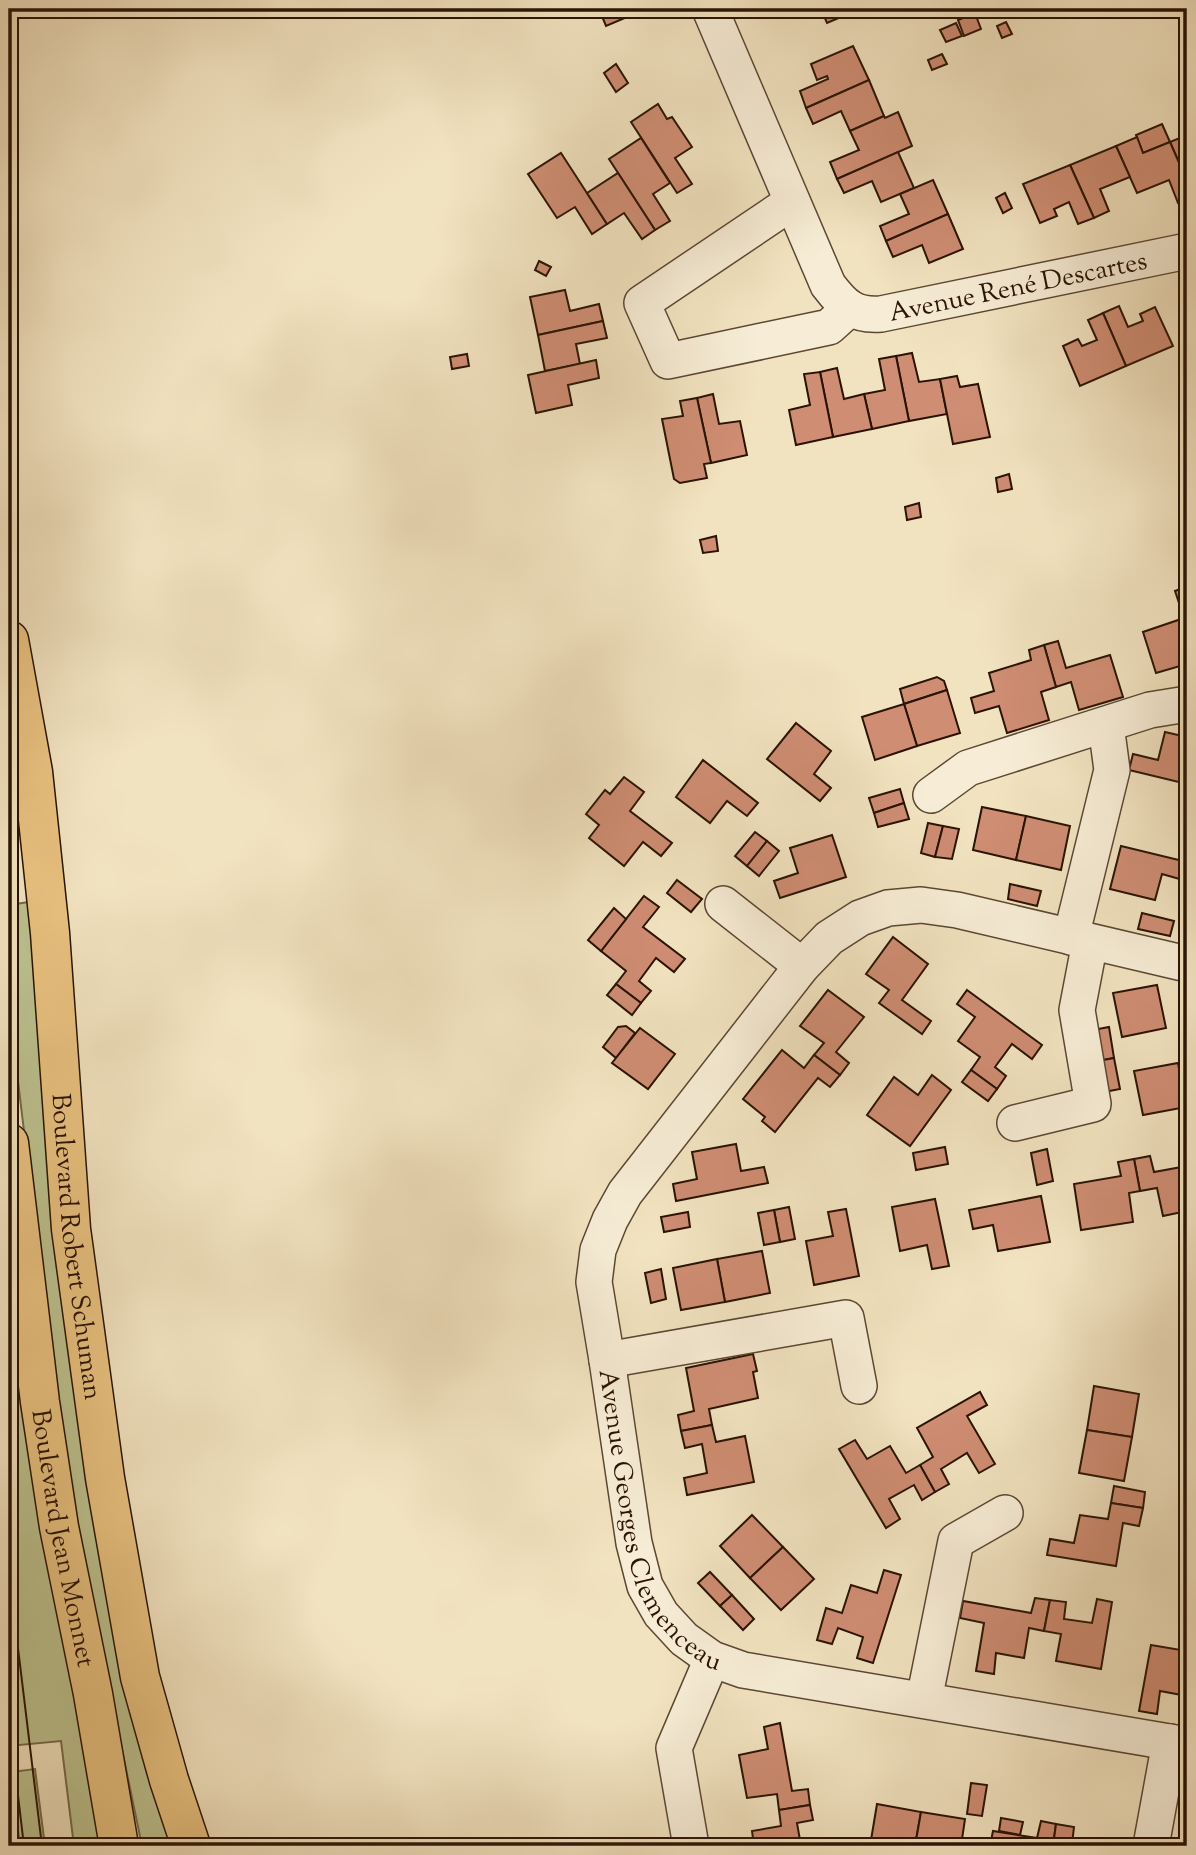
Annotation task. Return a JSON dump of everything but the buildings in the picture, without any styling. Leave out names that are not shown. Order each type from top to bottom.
[{"type":"main road","name":"Boulevard Robert Schuman","points":[[9,640],[33,772],[49,922],[71,1228],[105,1478],[140,1677],[191,1846]]},
{"type":"main road","name":"Boulevard Jean Monnet","points":[[9,1143],[40,1402],[59,1527],[93,1693],[118,1846]]},
{"type":"street","name":"Avenue René Descartes","points":[[710,9],[828,285],[850,309],[865,315],[881,314],[1187,251]]},
{"type":"street","name":"Avenue René Descartes","points":[[792,202],[642,303],[668,361],[829,327],[850,309]]},
{"type":"street","points":[[931,795],[968,768],[1150,710],[1187,704]]},
{"type":"street","points":[[1015,1123],[1093,1104],[1077,1010],[1080,939],[1112,770],[1106,725]]},
{"type":"street","points":[[723,904],[802,967]]},
{"type":"street","name":"Avenue Georges Clemenceau","points":[[1179,1743],[743,1670],[712,1659],[684,1639],[661,1614],[645,1586],[634,1543],[594,1282],[598,1250],[625,1193],[802,967],[829,938],[859,918],[888,908],[920,905],[957,910],[1187,964]]},
{"type":"street","points":[[607,1360],[846,1318],[859,1386]]},
{"type":"street","points":[[924,1700],[956,1541],[1004,1513]]},
{"type":"street","points":[[691,1846],[674,1748],[712,1659]]},
{"type":"street","points":[[1151,1846],[1179,1743]]},
{"type":"green space","points":[[29,902],[174,1846],[142,1846],[80,1547],[58,1412],[9,1007],[9,905]]},
{"type":"green space","points":[[9,1290],[103,1846],[74,1846],[61,1741],[9,1746]]},
{"type":"green space","points":[[35,1769],[45,1846],[20,1846],[11,1772]]},
{"type":"tram line","points":[[9,1574],[42,1846]]},
{"type":"tram line","points":[[9,1720],[24,1846]]}]
